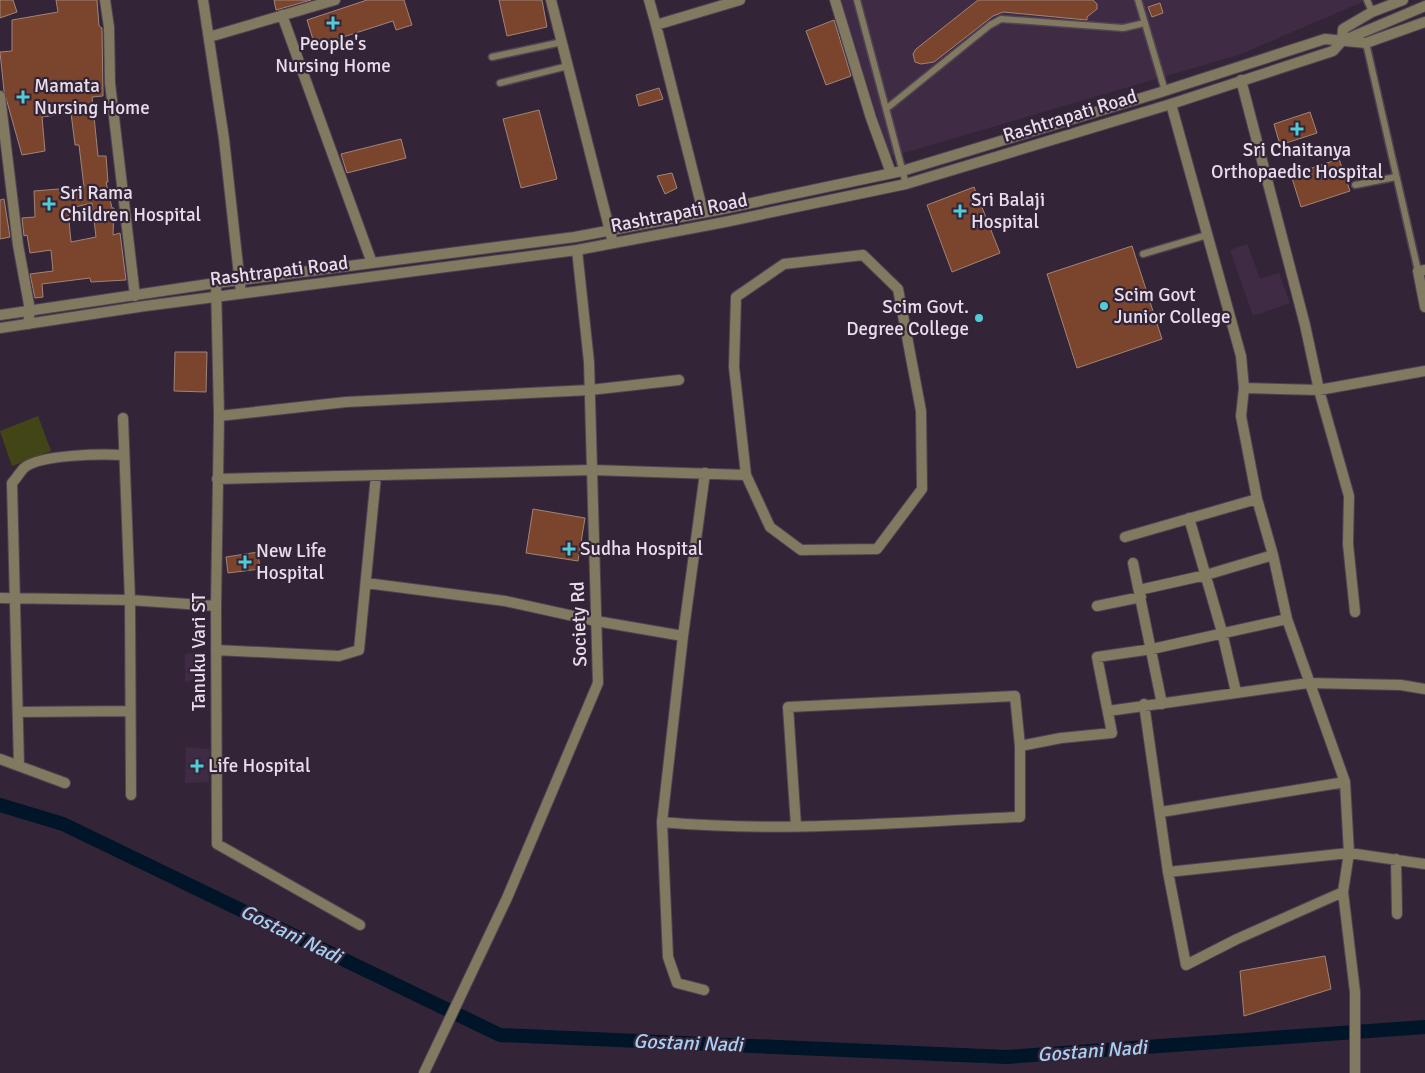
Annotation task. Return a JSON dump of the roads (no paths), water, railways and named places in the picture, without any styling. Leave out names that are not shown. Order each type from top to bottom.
[{"type":"street","points":[[105,0],[109,27],[110,83],[134,296]]},
{"type":"street","points":[[203,0],[224,139],[240,293]]},
{"type":"street","points":[[209,37],[335,0]]},
{"type":"street","points":[[551,0],[613,243]]},
{"type":"street","points":[[649,0],[703,212]]},
{"type":"street","points":[[656,25],[740,0]]},
{"type":"street","points":[[835,0],[871,118],[891,173]]},
{"type":"street","points":[[1403,0],[1372,12],[1343,29],[1342,41],[1366,43],[1425,22]]},
{"type":"street","name":"Rashtrapati Road","points":[[0,328],[216,296],[577,250],[906,184],[1171,104],[1333,51],[1342,41],[1425,6]]},
{"type":"street","points":[[282,15],[372,263]]},
{"type":"street","name":"Rashtrapati Road","points":[[0,315],[216,283],[575,237],[703,212],[902,171],[1165,91],[1325,39],[1342,41]]},
{"type":"street","points":[[1241,80],[1305,325],[1319,390],[1349,496],[1348,544],[1355,612]]},
{"type":"street","points":[[0,96],[18,245],[30,310],[28,324]]},
{"type":"street","points":[[1171,104],[1240,356],[1244,388],[1241,416],[1257,499],[1273,555],[1287,619],[1308,683],[1345,782],[1349,853],[1344,892],[1355,992],[1355,1073]]},
{"type":"street","name":"Society Rd","points":[[424,1073],[507,898],[598,683],[590,390],[577,250]]},
{"type":"street","points":[[862,255],[898,289],[921,410],[922,489],[877,549],[801,550],[770,527],[746,475],[734,367],[736,297],[784,264],[862,255]]},
{"type":"street","points":[[1422,270],[1425,307]]},
{"type":"street","name":"Tanuku Vari ST","points":[[216,283],[219,416],[216,606],[217,844],[360,925]]},
{"type":"street","points":[[1244,388],[1319,390],[1425,371]]},
{"type":"street","points":[[219,416],[346,402],[590,390],[679,380]]},
{"type":"street","points":[[122,418],[130,600],[131,795]]},
{"type":"street","points":[[19,766],[12,483],[25,467],[55,458],[84,454],[124,455]]},
{"type":"street","points":[[217,479],[592,470],[746,475]]},
{"type":"street","points":[[704,990],[678,983],[668,958],[662,822],[683,636],[705,473]]},
{"type":"street","points":[[216,650],[339,656],[359,650],[376,476]]},
{"type":"street","points":[[1125,537],[1257,499]]},
{"type":"street","points":[[1189,518],[1222,632],[1236,692]]},
{"type":"street","points":[[1096,606],[1273,555]]},
{"type":"street","points":[[1133,563],[1162,704]]},
{"type":"street","points":[[366,583],[505,601],[596,621],[683,636]]},
{"type":"street","points":[[0,598],[130,600],[216,606]]},
{"type":"street","points":[[1020,746],[1061,738],[1112,733],[1097,656],[1152,649],[1287,619]]},
{"type":"street","points":[[1108,711],[1144,704],[1162,704],[1308,683],[1401,685],[1425,689]]},
{"type":"street","points":[[662,822],[717,827],[796,826],[1020,817],[1020,746],[1015,696],[788,707],[796,826]]},
{"type":"street","points":[[1144,704],[1161,812],[1168,872],[1186,965],[1237,939],[1344,892]]},
{"type":"street","points":[[18,712],[130,711]]},
{"type":"street","points":[[0,759],[65,783]]},
{"type":"street","points":[[1161,812],[1345,782]]},
{"type":"street","points":[[1168,872],[1349,853],[1425,864]]},
{"type":"street","points":[[1396,859],[1397,914]]},
{"type":"lane","points":[[857,0],[906,184]]},
{"type":"lane","points":[[1138,0],[1165,91]]},
{"type":"lane","points":[[1367,0],[1372,12]]},
{"type":"lane","points":[[886,109],[990,24],[1001,18],[1123,28],[1145,23]]},
{"type":"lane","points":[[492,56],[562,42]]},
{"type":"lane","points":[[1366,43],[1396,177],[1422,270]]},
{"type":"lane","points":[[500,83],[568,66]]},
{"type":"lane","points":[[1355,185],[1396,177]]},
{"type":"lane","points":[[1142,254],[1207,234]]},
{"type":"waterway","name":"Gostani Nadi","points":[[0,805],[63,824],[500,1035],[1007,1057],[1425,1027]]},
{"type":"place","name":"People's Nursing Home","points":[[333,23]]},
{"type":"place","name":"Mamata Nursing Home","points":[[23,97]]},
{"type":"place","name":"Sri Chaitanya Orthopaedic Hospital","points":[[1297,129]]},
{"type":"place","name":"Sri Rama Children Hospital","points":[[49,204]]},
{"type":"place","name":"Sri Balaji Hospital","points":[[960,211]]},
{"type":"place","name":"Scim Govt Junior College","points":[[1104,306]]},
{"type":"place","name":"Scim Govt. Degree College","points":[[979,318]]},
{"type":"place","name":"Sudha Hospital","points":[[569,549]]},
{"type":"place","name":"New Life Hospital","points":[[245,562]]},
{"type":"place","name":"Life Hospital","points":[[197,766]]}]
